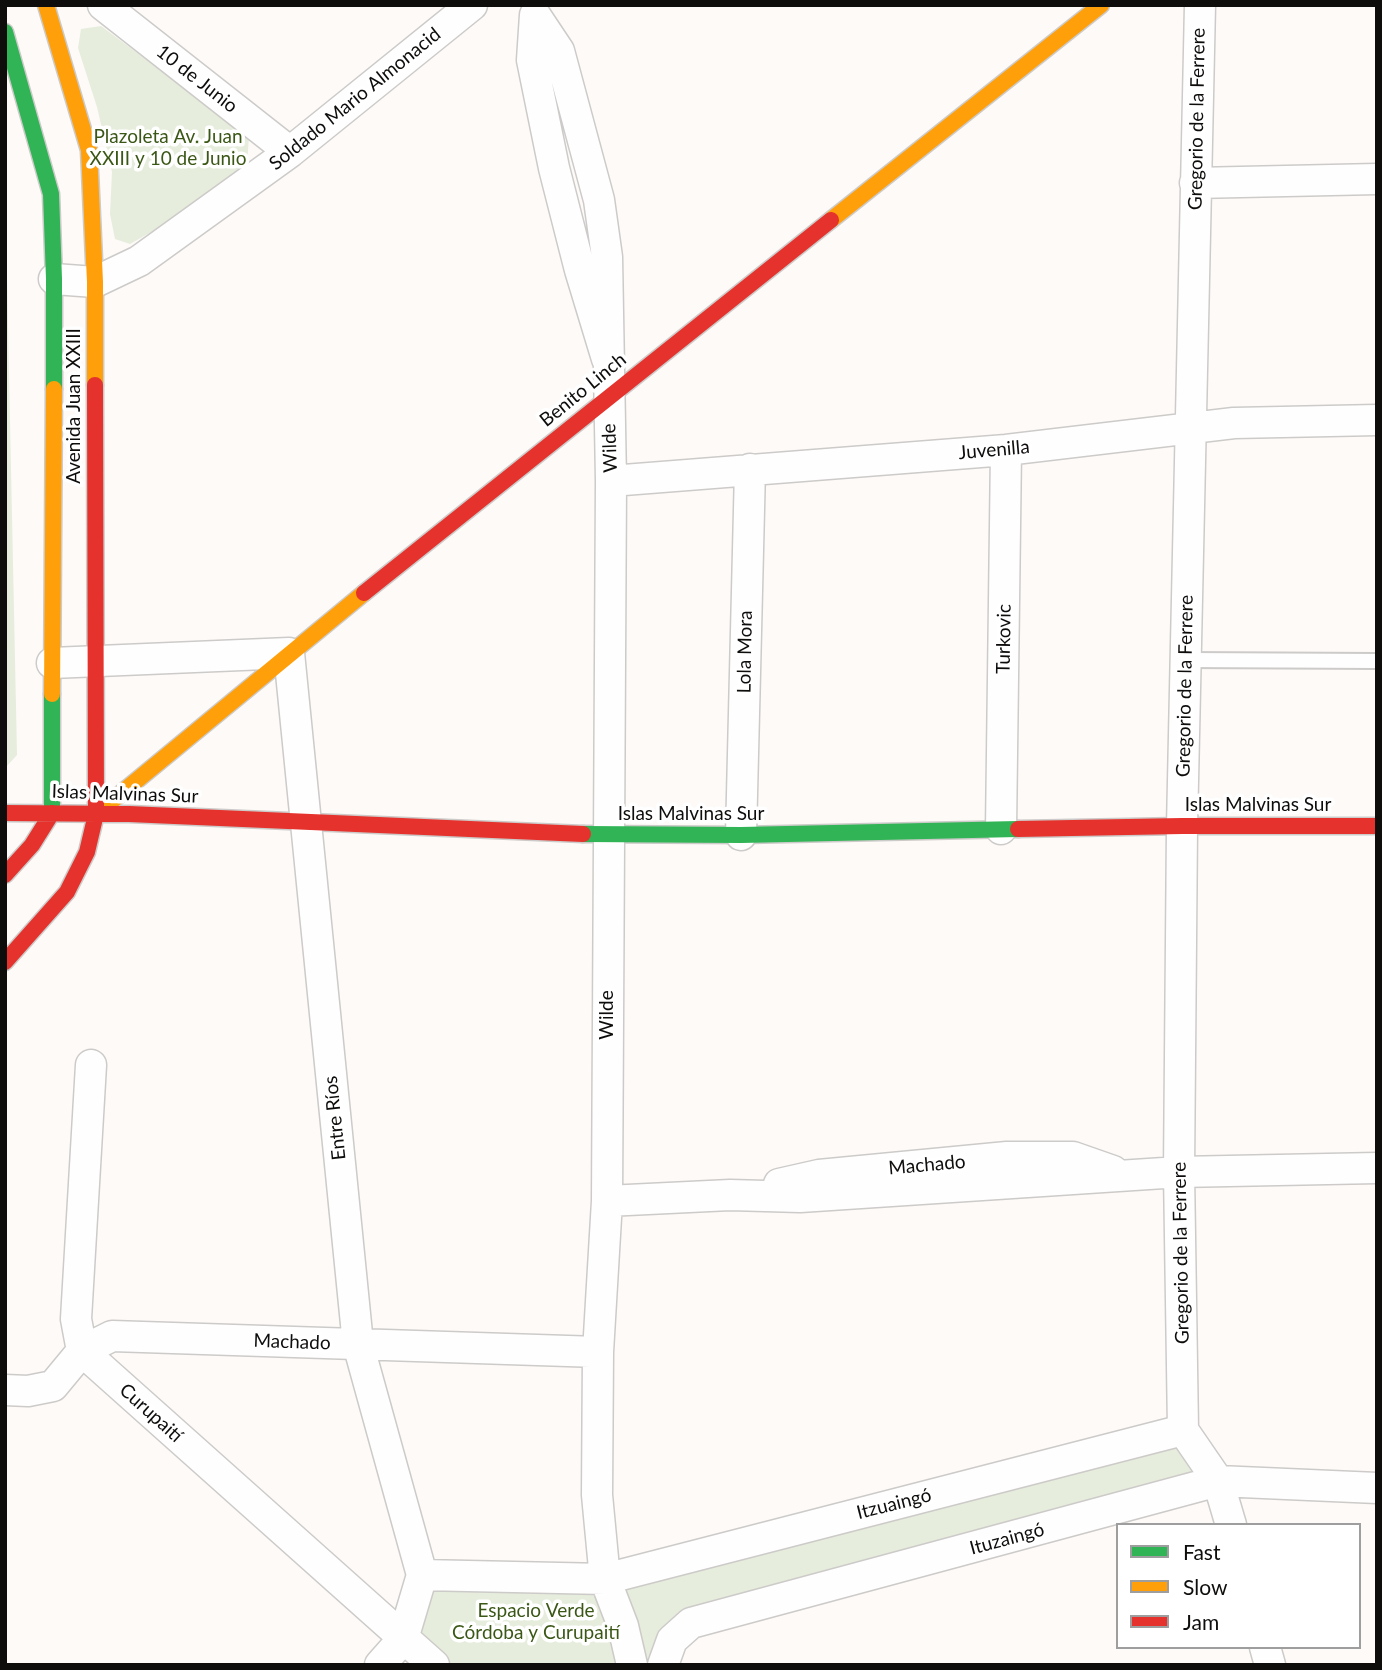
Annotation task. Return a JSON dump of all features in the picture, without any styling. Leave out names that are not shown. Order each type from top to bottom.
[{"type":"street","name":"Avenida Juan XXIII","points":[[5,962],[67,892],[87,852],[96,814],[95,282],[89,150],[46,5]]},
{"type":"street","name":"10 de Junio","points":[[103,5],[290,152]]},
{"type":"street","name":"Soldado Mario Almonacid","points":[[54,279],[95,282],[139,261],[290,152],[472,5]]},
{"type":"street","name":"Benito Linch","points":[[96,814],[289,653],[1101,5]]},
{"type":"street","name":"Gregorio de la Ferrere","points":[[1182,1430],[1179,1172],[1182,826],[1200,5]]},
{"type":"street","name":"Wilde","points":[[534,10],[559,51],[599,200],[607,257],[611,481],[607,1201],[598,1352],[597,1494],[604,1578],[623,1626],[632,1665]]},
{"type":"street","name":"Avenida Juan XXIII","points":[[5,32],[51,194],[54,279],[52,813]]},
{"type":"street","points":[[1195,183],[1377,179]]},
{"type":"street","name":"Juvenilla","points":[[611,481],[1006,450],[1234,423],[1377,419]]},
{"type":"street","name":"Turkovic","points":[[1001,829],[1006,450]]},
{"type":"street","name":"Lola Mora","points":[[741,835],[750,469]]},
{"type":"street","points":[[52,663],[289,653]]},
{"type":"street","name":"Entre Ríos","points":[[289,653],[358,1344],[422,1575]]},
{"type":"street","name":"Islas Malvinas Sur","points":[[5,813],[96,814],[607,835],[1182,826],[1377,826]]},
{"type":"street","points":[[5,875],[32,845],[52,813]]},
{"type":"street","points":[[82,1351],[76,1319],[91,1065]]},
{"type":"street","name":"Machado","points":[[607,1201],[730,1195],[800,1197],[1179,1172],[1377,1168]]},
{"type":"street","name":"Machado","points":[[5,1390],[28,1391],[53,1386],[82,1351],[112,1336],[598,1352]]},
{"type":"street","name":"Curupaití","points":[[82,1351],[434,1665]]},
{"type":"street","points":[[1182,1430],[1218,1482],[1230,1523]]},
{"type":"street","name":"Itzuaingó","points":[[604,1578],[1182,1430]]},
{"type":"street","name":"Ituzaingó","points":[[663,1665],[672,1640],[691,1623],[1218,1482],[1377,1488]]},
{"type":"street","points":[[380,1665],[403,1639],[422,1575],[604,1578]]},
{"type":"lane","points":[[1186,660],[1377,661]]},
{"type":"green space","name":"Plazoleta Av. Juan XXIII y 10 de Junio","points":[[101,26],[249,136],[247,164],[153,231],[130,244],[115,239],[110,214],[112,172],[97,107],[78,48],[81,29]]},
{"type":"green space","points":[[5,182],[17,755],[5,768]]},
{"type":"green space","name":"Espacio Verde Córdoba y Curupaití","points":[[1183,1430],[1218,1481],[691,1623],[663,1665],[434,1665],[403,1639],[422,1575],[555,1577]]},
{"type":"traffic: fast","points":[[5,32],[51,194],[54,389]]},
{"type":"traffic: fast","points":[[52,694],[52,813]]},
{"type":"traffic: fast","points":[[583,834],[741,835],[1018,829]]},
{"type":"traffic: slow","points":[[46,5],[89,150],[95,282],[95,385]]},
{"type":"traffic: slow","points":[[831,220],[1101,5]]},
{"type":"traffic: slow","points":[[52,694],[54,389]]},
{"type":"traffic: slow","points":[[96,814],[364,593]]},
{"type":"traffic: jam","points":[[364,593],[831,220]]},
{"type":"traffic: jam","points":[[5,962],[67,892],[87,852],[96,814],[95,385]]},
{"type":"traffic: jam","points":[[5,813],[129,814],[583,834]]},
{"type":"traffic: jam","points":[[5,875],[32,845],[52,813]]},
{"type":"traffic: jam","points":[[1018,829],[1377,826]]}]
